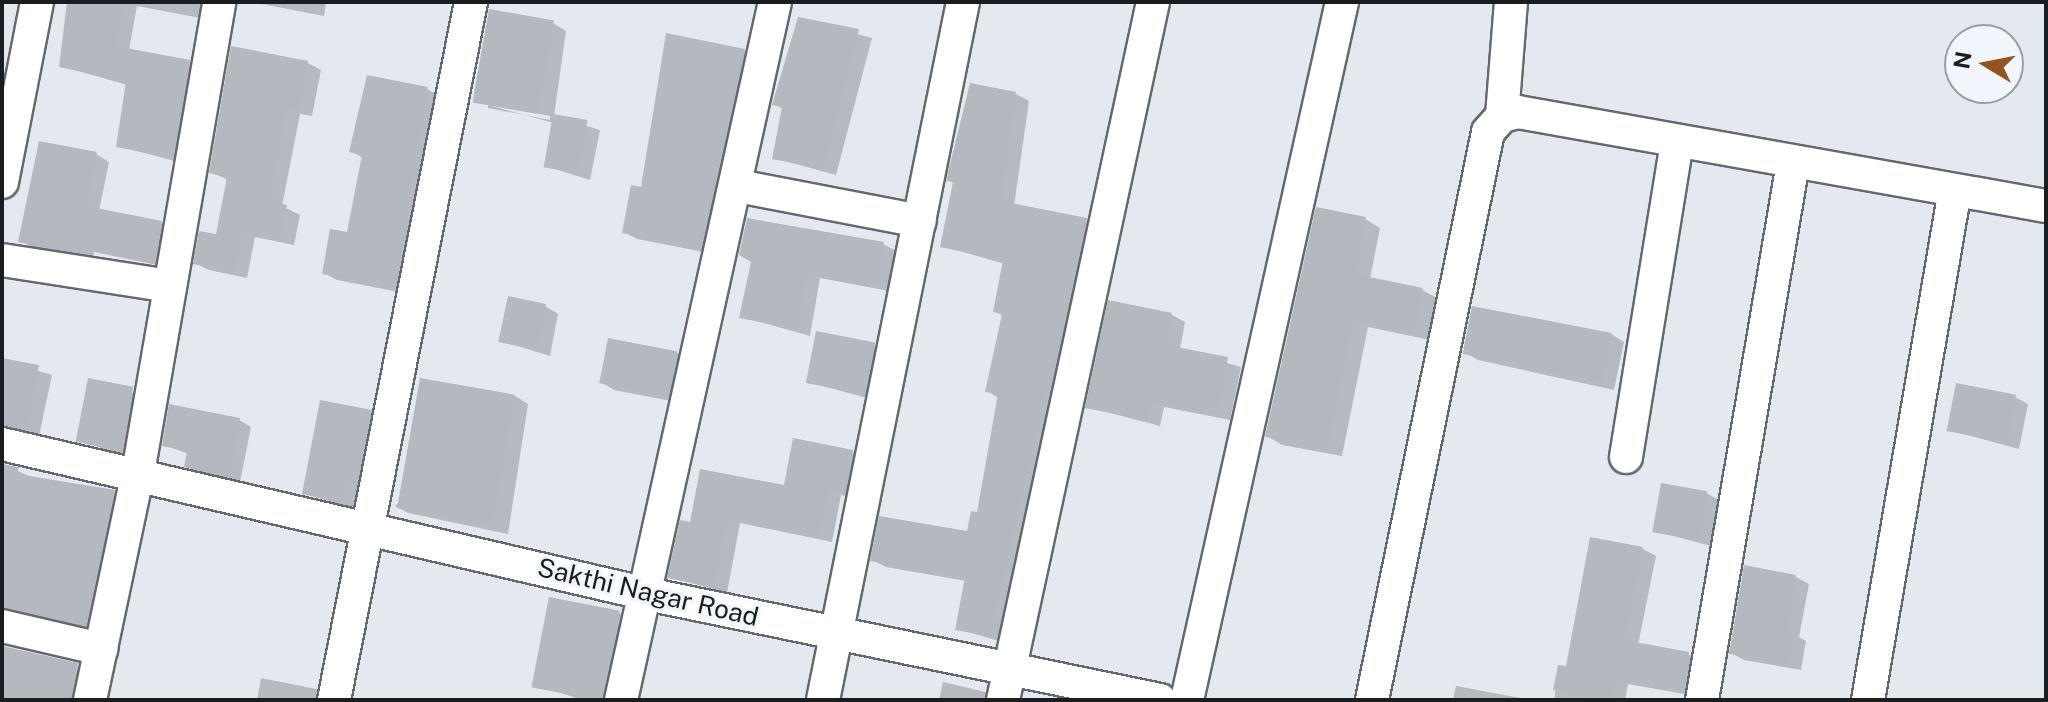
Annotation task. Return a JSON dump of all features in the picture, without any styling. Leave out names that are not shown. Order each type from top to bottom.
[{"type":"street","points":[[2,182],[37,2]]},
{"type":"street","points":[[90,700],[138,473],[219,2]]},
{"type":"street","points":[[334,700],[365,524],[471,2]]},
{"type":"street","points":[[621,700],[738,186],[775,2]]},
{"type":"street","points":[[823,700],[839,635],[963,2]]},
{"type":"street","points":[[1003,700],[1153,2]]},
{"type":"street","points":[[1187,700],[1342,2]]},
{"type":"street","points":[[1502,116],[1511,2]]},
{"type":"street","points":[[1372,700],[1488,132],[1502,116],[1518,112],[1677,143],[2046,206]]},
{"type":"street","points":[[1626,457],[1677,143]]},
{"type":"street","points":[[1702,700],[1793,163]]},
{"type":"street","points":[[738,186],[920,221]]},
{"type":"street","points":[[1868,700],[1955,190]]},
{"type":"street","points":[[2,260],[170,286]]},
{"type":"street","name":"Sakthi Nagar Road","points":[[2,444],[365,524],[647,594],[839,635],[1011,666],[1160,700]]},
{"type":"street","points":[[2,626],[101,649]]},
{"type":"building","points":[[67,2],[123,7],[115,46],[190,60],[173,158],[116,147],[126,81],[59,67]]},
{"type":"building","points":[[489,9],[554,20],[538,114],[473,103]]},
{"type":"building","points":[[798,17],[859,29],[823,169],[772,159],[782,107],[772,105]]},
{"type":"building","points":[[666,33],[745,49],[701,248],[622,233],[631,185],[641,187]]},
{"type":"building","points":[[231,46],[308,61],[299,110],[287,107],[269,201],[287,205],[280,239],[242,231],[234,272],[193,264],[199,231],[216,234],[227,177],[209,173]]},
{"type":"building","points":[[367,75],[428,87],[395,288],[322,274],[330,229],[347,232],[362,155],[349,152]]},
{"type":"building","points":[[970,83],[1016,92],[1001,201],[1087,218],[989,636],[955,630],[965,577],[870,561],[879,516],[967,531],[971,511],[977,512],[998,394],[985,392],[1002,314],[993,312],[1003,260],[940,247],[953,182],[946,181]]},
{"type":"building","points":[[553,114],[587,120],[578,173],[544,167]]},
{"type":"building","points":[[39,141],[97,152],[86,206],[162,221],[153,261],[81,246],[80,253],[18,242]]},
{"type":"building","points":[[1316,207],[1366,217],[1355,274],[1423,288],[1415,332],[1353,320],[1327,449],[1265,437]]},
{"type":"building","points":[[747,218],[884,242],[876,285],[807,272],[797,329],[739,318],[751,262],[739,255]]},
{"type":"building","points":[[508,296],[546,304],[536,350],[498,342]]},
{"type":"building","points":[[1108,300],[1172,313],[1166,345],[1228,357],[1217,414],[1150,401],[1147,420],[1085,408]]},
{"type":"building","points":[[1472,306],[1611,333],[1602,381],[1463,354]]},
{"type":"building","points":[[816,331],[875,342],[865,394],[806,383]]},
{"type":"building","points":[[608,338],[678,352],[669,397],[599,383]]},
{"type":"building","points":[[2,358],[39,365],[26,430],[2,426]]},
{"type":"building","points":[[88,378],[133,387],[121,451],[76,442]]},
{"type":"building","points":[[420,378],[515,395],[492,525],[397,508]]},
{"type":"building","points":[[1956,383],[2016,395],[2007,443],[1947,431]]},
{"type":"building","points":[[320,400],[372,410],[357,484],[346,481],[342,503],[302,494]]},
{"type":"building","points":[[169,404],[240,418],[229,477],[184,467],[187,451],[162,446]]},
{"type":"building","points":[[793,438],[853,450],[845,492],[828,489],[819,536],[727,517],[714,587],[667,578],[680,520],[690,522],[700,469],[784,485]]},
{"type":"building","points":[[2,464],[19,467],[17,474],[115,490],[86,626],[2,608]]},
{"type":"building","points":[[1661,483],[1707,491],[1699,540],[1652,532]]},
{"type":"building","points":[[1590,537],[1643,547],[1624,640],[1689,652],[1682,690],[1615,678],[1611,700],[1553,690],[1558,665],[1566,666]]},
{"type":"building","points":[[1744,565],[1796,575],[1787,630],[1794,631],[1788,664],[1729,654]]},
{"type":"building","points":[[549,597],[620,611],[602,700],[531,687]]},
{"type":"building","points":[[2,646],[78,663],[72,700],[2,700]]}]
